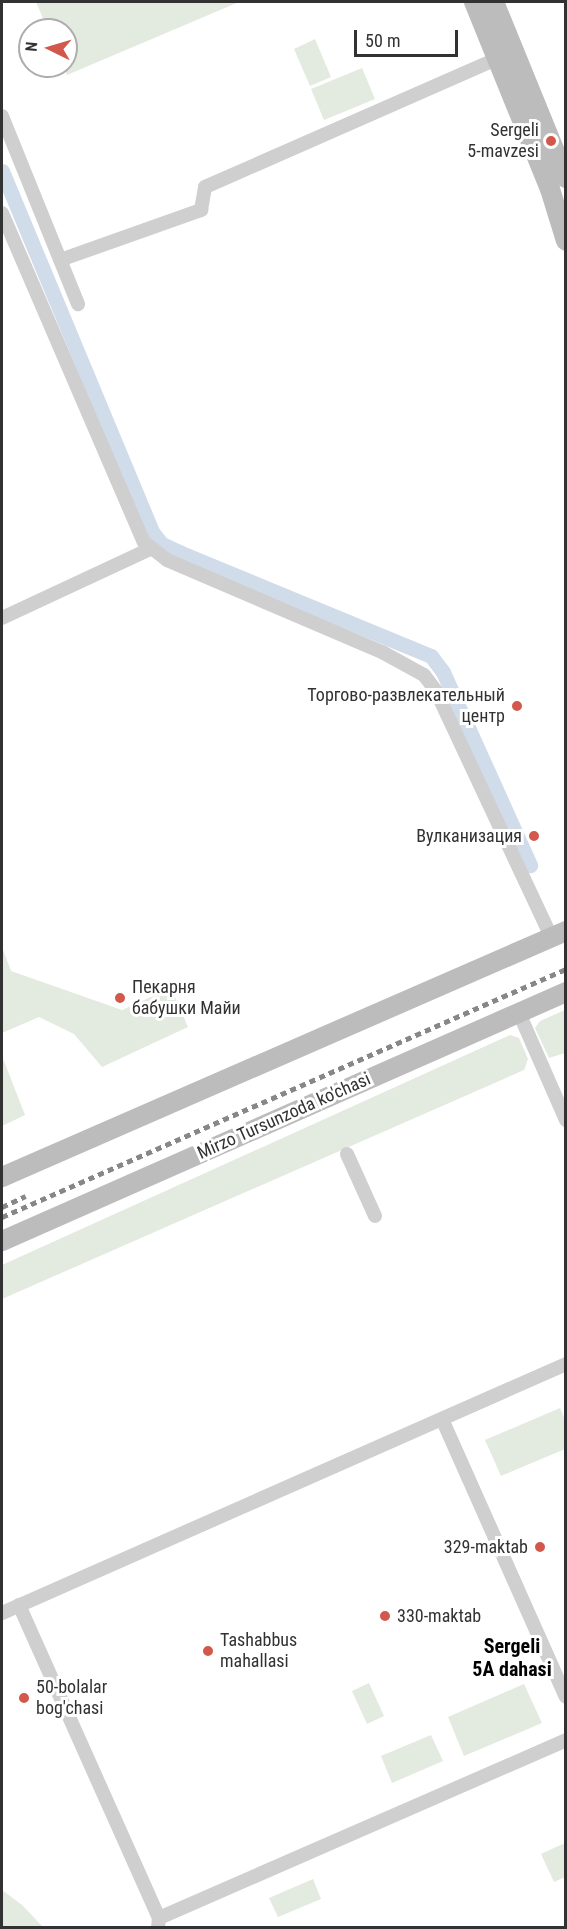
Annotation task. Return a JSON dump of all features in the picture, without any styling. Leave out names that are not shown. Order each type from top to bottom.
[{"type":"main road","points":[[474,2],[506,55],[566,178]]},
{"type":"main road","points":[[494,2],[506,55],[566,241]]},
{"type":"main road","points":[[2,1177],[558,934]]},
{"type":"main road","name":"Mirzo Tursunzoda ko'chasi","points":[[2,1240],[566,992]]},
{"type":"street","points":[[60,260],[201,210],[205,187],[506,55]]},
{"type":"street","points":[[2,116],[78,304]]},
{"type":"street","points":[[2,213],[140,534],[150,549],[382,652],[424,675],[436,691],[558,934]]},
{"type":"street","points":[[2,618],[150,549]]},
{"type":"street","points":[[519,1013],[566,1120]]},
{"type":"street","points":[[347,1154],[375,1216]]},
{"type":"street","points":[[2,1613],[566,1364]]},
{"type":"street","points":[[442,1419],[566,1697]]},
{"type":"street","points":[[19,1605],[158,1923],[566,1740]]},
{"type":"shaded area","points":[[36,2],[239,2],[78,70],[78,18],[43,18]]},
{"type":"shaded area","points":[[315,39],[331,77],[310,86],[294,49]]},
{"type":"shaded area","points":[[362,68],[375,99],[324,120],[311,89]]},
{"type":"shaded area","points":[[2,947],[11,971],[122,1010],[171,988],[188,1027],[102,1067],[74,1034],[39,1017],[2,1033]]},
{"type":"shaded area","points":[[565,1010],[565,1053],[549,1058],[535,1028],[540,1021]]},
{"type":"shaded area","points":[[510,1035],[519,1038],[528,1059],[524,1070],[2,1299],[2,1265]]},
{"type":"shaded area","points":[[2,1056],[25,1115],[2,1126]]},
{"type":"shaded area","points":[[560,1408],[565,1420],[565,1449],[501,1476],[485,1440]]},
{"type":"shaded area","points":[[369,1683],[384,1716],[367,1724],[352,1691]]},
{"type":"shaded area","points":[[524,1684],[542,1723],[464,1756],[448,1717]]},
{"type":"shaded area","points":[[431,1735],[443,1761],[392,1783],[381,1756]]},
{"type":"shaded area","points":[[565,1843],[565,1877],[554,1882],[541,1854]]},
{"type":"shaded area","points":[[313,1879],[321,1899],[278,1917],[269,1898]]},
{"type":"shaded area","points":[[2,1890],[22,1905],[43,1927],[2,1927]]},
{"type":"waterway","points":[[2,171],[153,533],[162,544],[181,553],[431,656],[443,672],[530,865]]},
{"type":"railway","points":[[2,1217],[566,969]]},
{"type":"railway","points":[[2,1207],[26,1196]]},
{"type":"place","name":"Sergeli 5-mavzesi","points":[[551,141]]},
{"type":"place","name":"Торгово-развлекательный центр","points":[[517,706]]},
{"type":"place","name":"Вулканизация","points":[[534,836]]},
{"type":"place","name":"Пекарня бабушки Майи","points":[[120,998]]},
{"type":"place","name":"329-maktab","points":[[540,1547]]},
{"type":"place","name":"330-maktab","points":[[385,1616]]},
{"type":"place","name":"Tashabbus mahallasi","points":[[208,1651]]},
{"type":"place","name":"50-bolalar bog'chasi","points":[[24,1698]]},
{"type":"district","name":"Sergeli 5A dahasi","points":[[512,1658]]}]
